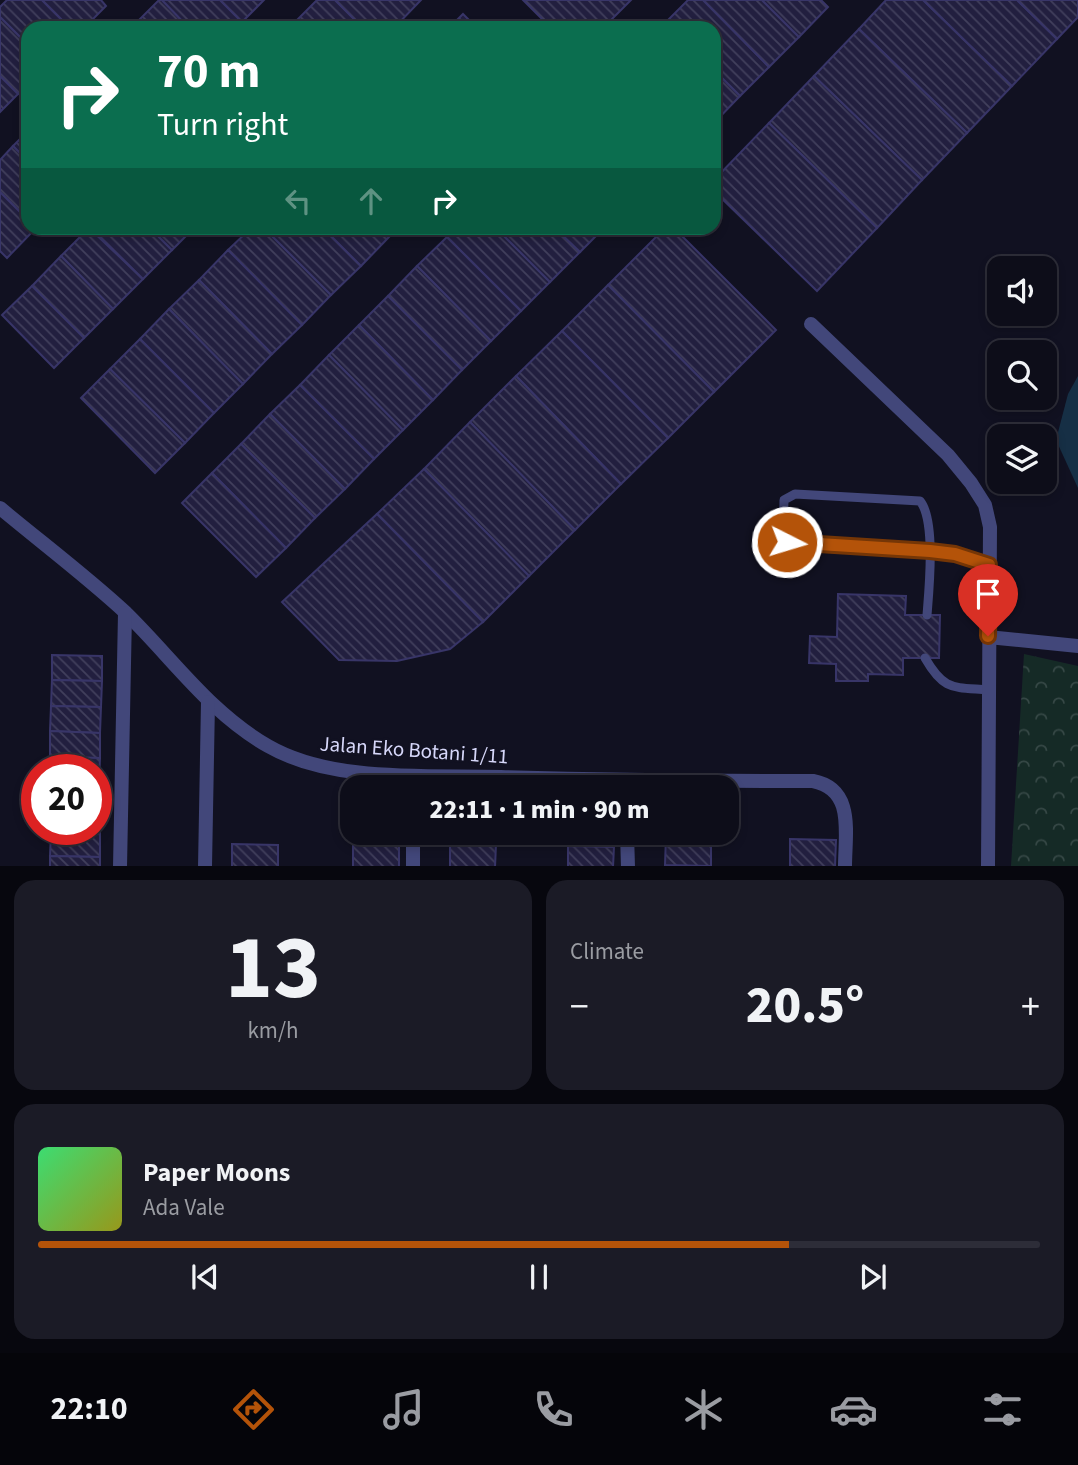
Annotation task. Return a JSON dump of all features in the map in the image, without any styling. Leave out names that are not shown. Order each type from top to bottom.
[{"type":"street","points":[[811,324],[948,456],[985,505],[990,527],[988,866]]},
{"type":"street","name":"Jalan Eko Botani 1/11","points":[[0,508],[125,613],[208,702],[235,726],[298,762],[370,775]]},
{"type":"street","points":[[120,866],[125,613]]},
{"type":"street","points":[[988,636],[1078,646]]},
{"type":"street","points":[[205,866],[208,702]]},
{"type":"street","name":"Jalan Eko Botani 1/11","points":[[739,782],[813,781],[825,783],[836,790],[845,812],[845,866]]},
{"type":"street","points":[[413,845],[413,866]]},
{"type":"street","points":[[627,845],[628,866]]},
{"type":"lane","points":[[927,615],[930,551],[925,512],[920,501],[795,494],[784,500],[781,532],[787,542],[930,551],[955,554],[989,565]]},
{"type":"lane","points":[[926,658],[936,676],[945,684],[988,690]]},
{"type":"green space","points":[[1024,654],[1078,666],[1078,866],[1011,866]]},
{"type":"water","points":[[1078,376],[1078,488],[1057,442],[1068,394]]},
{"type":"building","points":[[7,0],[42,0],[63,21],[21,21],[21,38],[0,17],[0,7]]},
{"type":"building","points":[[42,0],[101,0],[106,6],[91,21],[63,21]]},
{"type":"building","points":[[162,0],[182,21],[138,21]]},
{"type":"building","points":[[162,0],[220,0],[241,21],[182,21]]},
{"type":"building","points":[[220,0],[264,0],[243,21]]},
{"type":"building","points":[[317,0],[335,0],[356,21],[298,21]]},
{"type":"building","points":[[335,0],[421,0],[401,21],[356,21]]},
{"type":"building","points":[[523,0],[631,0],[610,21],[544,21]]},
{"type":"building","points":[[688,0],[703,0],[769,67],[740,96],[721,77],[721,21],[667,21]]},
{"type":"building","points":[[703,0],[762,0],[799,37],[769,67]]},
{"type":"building","points":[[762,0],[821,0],[828,7],[799,37]]},
{"type":"building","points":[[886,0],[923,0],[1012,86],[967,133],[859,29]]},
{"type":"building","points":[[923,0],[1017,0],[1057,39],[1012,86]]},
{"type":"building","points":[[1017,0],[1078,0],[1078,17],[1057,39]]},
{"type":"building","points":[[463,14],[470,21],[456,21]]},
{"type":"building","points":[[0,17],[21,38],[21,91],[18,94],[0,76]]},
{"type":"building","points":[[859,29],[967,133],[922,180],[814,76]]},
{"type":"building","points":[[0,76],[18,94],[0,112]]},
{"type":"building","points":[[814,76],[922,180],[877,228],[769,123]]},
{"type":"building","points":[[721,77],[740,96],[721,116]]},
{"type":"building","points":[[769,123],[877,228],[817,291],[721,198],[721,173]]},
{"type":"building","points":[[21,138],[21,154],[13,146]]},
{"type":"building","points":[[13,146],[21,154],[21,213],[0,192],[0,160]]},
{"type":"building","points":[[0,192],[21,213],[21,235],[29,235],[7,258],[0,251]]},
{"type":"building","points":[[82,235],[96,235],[143,279],[113,309],[61,256]]},
{"type":"building","points":[[98,235],[157,235],[172,250],[143,279]]},
{"type":"building","points":[[157,235],[187,235],[172,250]]},
{"type":"building","points":[[244,235],[271,235],[331,295],[302,325],[228,250]]},
{"type":"building","points":[[271,235],[330,235],[361,266],[331,295]]},
{"type":"building","points":[[330,235],[390,236],[361,266]]},
{"type":"building","points":[[503,235],[550,282],[521,311],[447,237]]},
{"type":"building","points":[[503,235],[562,235],[580,252],[550,282]]},
{"type":"building","points":[[562,235],[597,235],[580,252]]},
{"type":"building","points":[[658,235],[681,235],[776,330],[714,392],[608,285]]},
{"type":"building","points":[[447,237],[521,311],[491,341],[417,266]]},
{"type":"building","points":[[228,250],[302,325],[272,354],[199,280]]},
{"type":"building","points":[[61,256],[113,309],[84,338],[32,286]]},
{"type":"building","points":[[417,266],[491,341],[462,370],[388,296]]},
{"type":"building","points":[[199,280],[272,354],[243,384],[169,309]]},
{"type":"building","points":[[608,285],[714,392],[668,438],[562,331]]},
{"type":"building","points":[[32,286],[84,338],[54,368],[2,315]]},
{"type":"building","points":[[388,296],[462,370],[433,400],[359,325]]},
{"type":"building","points":[[169,309],[243,384],[214,413],[140,339]]},
{"type":"building","points":[[359,325],[433,400],[403,430],[329,355]]},
{"type":"building","points":[[562,331],[668,438],[621,484],[516,376]]},
{"type":"building","points":[[140,339],[214,413],[185,443],[110,369]]},
{"type":"building","points":[[329,355],[403,430],[374,459],[300,385]]},
{"type":"building","points":[[110,369],[185,443],[155,473],[81,398]]},
{"type":"building","points":[[516,376],[621,484],[575,530],[470,422]]},
{"type":"building","points":[[300,385],[374,459],[345,489],[270,414]]},
{"type":"building","points":[[270,414],[345,489],[315,518],[241,444]]},
{"type":"building","points":[[470,422],[575,530],[529,576],[424,469]]},
{"type":"building","points":[[241,444],[315,518],[286,548],[212,473]]},
{"type":"building","points":[[424,469],[529,576],[483,622],[377,514]]},
{"type":"building","points":[[212,473],[286,548],[256,577],[182,503]]},
{"type":"building","points":[[377,514],[483,622],[450,649],[397,661],[339,660],[282,602]]},
{"type":"building","points":[[838,594],[906,596],[905,615],[940,615],[939,658],[903,658],[903,675],[868,674],[868,681],[836,681],[836,664],[809,663],[810,636],[837,637]]},
{"type":"building","points":[[52,655],[102,656],[102,681],[52,680]]},
{"type":"building","points":[[52,680],[102,681],[101,707],[51,706]]},
{"type":"building","points":[[51,706],[101,707],[100,733],[50,731]]},
{"type":"building","points":[[50,731],[100,733],[100,754],[50,754]]},
{"type":"building","points":[[790,839],[836,840],[835,866],[790,866]]},
{"type":"building","points":[[232,844],[278,845],[278,866],[232,866]]},
{"type":"building","points":[[50,845],[100,845],[100,857],[50,856]]},
{"type":"building","points":[[353,845],[399,845],[399,866],[353,866]]},
{"type":"building","points":[[450,845],[496,845],[495,866],[450,866]]},
{"type":"building","points":[[666,845],[711,845],[711,866],[665,865]]},
{"type":"building","points":[[568,846],[614,847],[613,866],[568,866]]},
{"type":"building","points":[[50,856],[100,857],[100,866],[50,866]]},
{"type":"route","points":[[787,542],[930,551],[955,554],[989,565],[988,636]]}]
